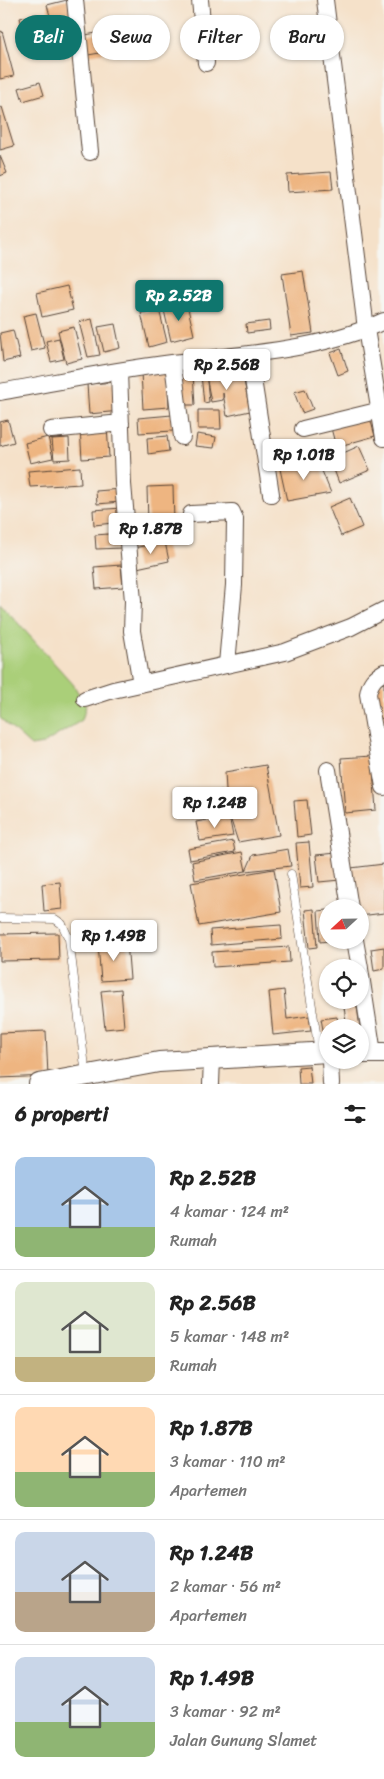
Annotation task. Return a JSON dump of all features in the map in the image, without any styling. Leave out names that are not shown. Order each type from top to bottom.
[{"type":"street","points":[[74,0],[90,152]]},
{"type":"street","points":[[200,0],[206,63]]},
{"type":"street","points":[[325,0],[366,329],[381,410],[384,438]]},
{"type":"street","points":[[0,392],[173,362],[249,354],[310,343],[366,329],[384,320]]},
{"type":"street","points":[[249,354],[271,494]]},
{"type":"street","points":[[173,362],[182,437]]},
{"type":"street","points":[[119,371],[123,484],[133,601],[132,631],[141,684]]},
{"type":"street","points":[[303,430],[381,410]]},
{"type":"street","points":[[51,430],[121,423]]},
{"type":"street","points":[[191,514],[232,512],[235,518],[234,584],[227,664]]},
{"type":"street","points":[[85,700],[113,690],[285,652],[351,626],[384,610]]},
{"type":"street","points":[[384,672],[369,685],[368,694],[384,787]]},
{"type":"street","points":[[328,770],[349,899]]},
{"type":"street","points":[[366,1009],[372,1053]]},
{"type":"street","points":[[39,1084],[159,1062],[212,1058],[319,1055]]},
{"type":"street","points":[[211,1084],[212,1058]]},
{"type":"street","points":[[328,1069],[331,1084]]},
{"type":"lane","points":[[291,874],[319,1019]]},
{"type":"lane","points":[[0,918],[55,919],[66,930],[69,939],[86,1074]]},
{"type":"green space","points":[[0,603],[73,684],[86,706],[82,720],[43,744],[31,746],[0,718]]},
{"type":"building","points":[[67,0],[70,15],[50,15],[47,5]]},
{"type":"building","points":[[2,31],[14,76],[0,79],[0,32]]},
{"type":"building","points":[[92,34],[92,54],[88,55],[85,35]]},
{"type":"building","points":[[40,82],[44,95],[23,101],[19,88]]},
{"type":"building","points":[[2,107],[14,146],[0,150],[0,108]]},
{"type":"building","points":[[0,156],[7,173],[0,176]]},
{"type":"building","points":[[331,172],[333,189],[288,192],[287,175]]},
{"type":"building","points":[[303,271],[313,333],[291,336],[282,274]]},
{"type":"building","points":[[67,286],[73,310],[42,317],[37,293]]},
{"type":"building","points":[[187,304],[194,335],[171,341],[164,310]]},
{"type":"building","points":[[159,309],[167,342],[149,347],[141,313]]},
{"type":"building","points":[[36,313],[45,348],[31,351],[23,316]]},
{"type":"building","points":[[92,319],[100,355],[88,357],[79,322]]},
{"type":"building","points":[[269,321],[270,330],[247,333],[246,324]]},
{"type":"building","points":[[115,324],[120,348],[104,352],[98,327]]},
{"type":"building","points":[[74,327],[82,359],[66,363],[58,331]]},
{"type":"building","points":[[13,330],[20,358],[3,362],[0,333]]},
{"type":"building","points":[[59,338],[64,359],[51,362],[46,341]]},
{"type":"building","points":[[341,349],[348,371],[338,375],[330,353]]},
{"type":"building","points":[[167,371],[169,407],[143,409],[141,372]]},
{"type":"building","points":[[242,371],[250,411],[227,416],[223,393],[223,400],[211,402],[207,381],[209,402],[204,403],[201,375],[218,372],[219,376]]},
{"type":"building","points":[[193,374],[195,405],[179,405],[178,375]]},
{"type":"building","points":[[118,382],[120,411],[89,414],[87,384]]},
{"type":"building","points":[[305,389],[313,409],[302,413],[294,392]]},
{"type":"building","points":[[198,410],[220,410],[221,429],[198,429]]},
{"type":"building","points":[[172,415],[173,431],[139,433],[138,418]]},
{"type":"building","points":[[370,418],[375,436],[336,447],[331,428]]},
{"type":"building","points":[[8,420],[14,442],[0,446],[0,422]]},
{"type":"building","points":[[107,426],[109,457],[82,459],[80,428]]},
{"type":"building","points":[[197,434],[216,437],[214,448],[195,446]]},
{"type":"building","points":[[167,436],[169,451],[148,454],[147,438]]},
{"type":"building","points":[[48,437],[53,458],[30,463],[25,443]]},
{"type":"building","points":[[69,438],[70,459],[54,460],[52,439]]},
{"type":"building","points":[[359,446],[370,470],[339,483],[330,459]]},
{"type":"building","points":[[318,461],[331,493],[287,501],[280,469]]},
{"type":"building","points":[[80,467],[81,484],[30,487],[28,471]]},
{"type":"building","points":[[173,486],[174,522],[148,523],[147,487]]},
{"type":"building","points":[[121,489],[121,502],[97,504],[96,491]]},
{"type":"building","points":[[350,498],[362,527],[341,536],[329,507]]},
{"type":"building","points":[[122,508],[123,522],[94,525],[93,510]]},
{"type":"building","points":[[148,523],[150,535],[130,539],[128,527]]},
{"type":"building","points":[[122,533],[123,548],[96,549],[95,535]]},
{"type":"building","points":[[165,542],[169,561],[137,568],[133,548]]},
{"type":"building","points":[[121,565],[123,587],[96,589],[94,567]]},
{"type":"building","points":[[384,683],[384,718],[378,719],[373,685]]},
{"type":"building","points":[[372,756],[376,810],[345,813],[341,758]]},
{"type":"building","points":[[266,765],[279,835],[238,842],[227,808],[225,772]]},
{"type":"building","points":[[222,790],[226,812],[192,819],[188,796]]},
{"type":"building","points":[[307,800],[311,835],[297,837],[294,801]]},
{"type":"building","points":[[229,816],[233,836],[200,841],[196,822]]},
{"type":"building","points":[[233,841],[235,852],[190,860],[188,849]]},
{"type":"building","points":[[309,842],[313,887],[300,888],[296,843]]},
{"type":"building","points":[[288,849],[291,866],[246,871],[253,855]]},
{"type":"building","points":[[242,852],[246,871],[195,880],[192,862]]},
{"type":"building","points":[[337,853],[340,880],[319,882],[316,855]]},
{"type":"building","points":[[384,864],[384,913],[369,915],[369,899],[355,899],[351,868]]},
{"type":"building","points":[[274,869],[281,912],[199,926],[191,883]]},
{"type":"building","points":[[60,882],[62,909],[44,911],[42,884]]},
{"type":"building","points":[[314,909],[317,947],[309,948],[305,910]]},
{"type":"building","points":[[281,925],[282,939],[211,945],[210,930]]},
{"type":"building","points":[[58,933],[59,960],[0,961],[0,934]]},
{"type":"building","points":[[127,942],[130,979],[101,981],[98,944]]},
{"type":"building","points":[[289,947],[290,962],[213,967],[212,952]]},
{"type":"building","points":[[384,947],[384,969],[374,971],[371,949]]},
{"type":"building","points":[[121,989],[124,1027],[105,1029],[101,991]]},
{"type":"building","points":[[284,990],[287,1019],[309,1016],[311,1031],[273,1035],[269,992]]},
{"type":"building","points":[[344,1009],[357,1009],[359,1019],[346,1019]]},
{"type":"building","points":[[337,1017],[337,1019],[321,1019]]},
{"type":"building","points":[[46,1031],[48,1076],[0,1078],[0,1033]]},
{"type":"building","points":[[309,1066],[311,1084],[299,1084],[298,1067]]}]
